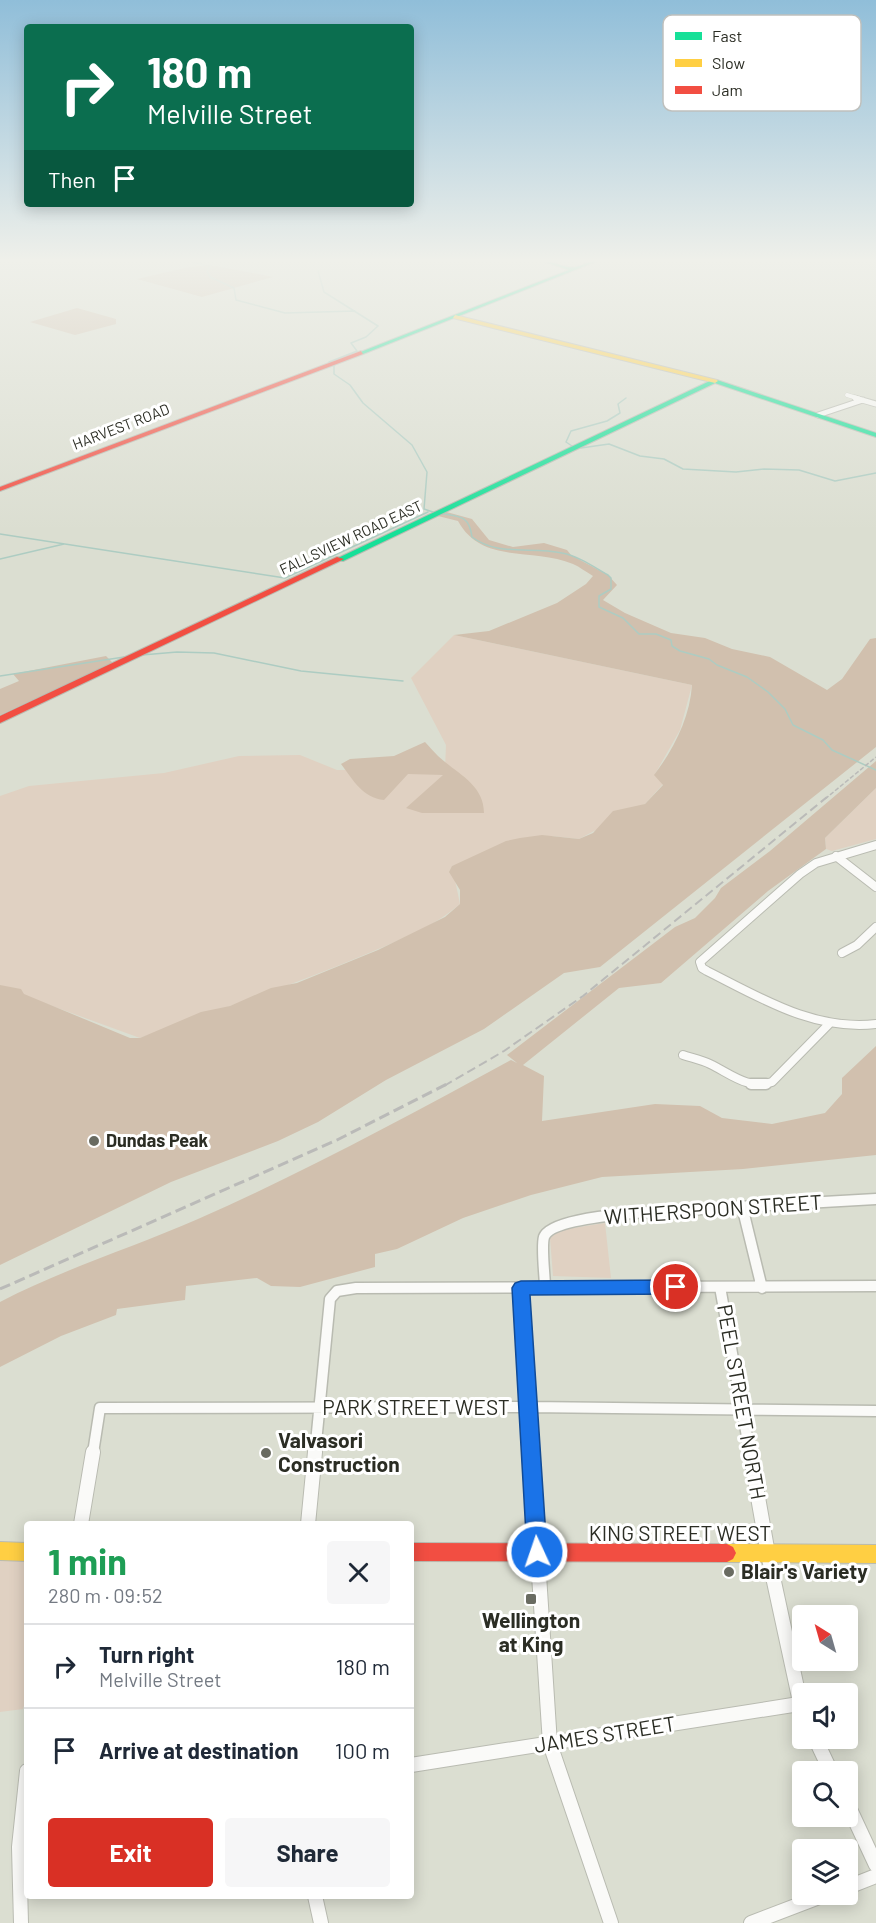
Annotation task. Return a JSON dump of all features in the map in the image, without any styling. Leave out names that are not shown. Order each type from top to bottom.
[{"type":"street","name":"HARVEST ROAD","points":[[0,489],[363,352]]},
{"type":"street","points":[[596,352],[714,381],[876,435]]},
{"type":"street","name":"FALLSVIEW ROAD EAST","points":[[0,720],[186,634],[714,381]]},
{"type":"street","points":[[847,395],[876,404]]},
{"type":"street","points":[[818,415],[863,400]]},
{"type":"street","points":[[876,845],[816,863],[800,874],[700,962],[700,965],[707,971],[796,1014],[829,1024],[853,1026],[876,1024]]},
{"type":"street","points":[[836,856],[876,887]]},
{"type":"street","points":[[842,953],[857,945],[876,927]]},
{"type":"street","points":[[683,1055],[710,1064],[748,1084],[764,1086],[772,1082],[829,1024]]},
{"type":"street","name":"WITHERSPOON STREET","points":[[544,1288],[544,1237],[551,1228],[598,1217],[632,1213],[876,1199]]},
{"type":"street","points":[[742,1206],[762,1288]]},
{"type":"street","points":[[308,1521],[330,1299],[337,1291],[356,1288],[876,1286]]},
{"type":"street","name":"PEEL STREET NORTH","points":[[720,1287],[768,1554],[796,1683]]},
{"type":"street","points":[[521,1288],[550,1744],[610,1923]]},
{"type":"street","name":"PARK STREET WEST","points":[[81,1521],[100,1408],[529,1407],[876,1411]]},
{"type":"street","points":[[0,1551],[24,1551]]},
{"type":"street","name":"KING STREET WEST","points":[[414,1552],[876,1554]]},
{"type":"street","name":"JAMES STREET","points":[[414,1765],[792,1708]]},
{"type":"street","points":[[21,1923],[18,1866],[24,1831],[20,1813],[24,1789]]},
{"type":"street","points":[[858,1826],[876,1865]]},
{"type":"street","points":[[858,1883],[876,1876]]},
{"type":"street","points":[[316,1899],[321,1923]]},
{"type":"street","points":[[752,1923],[799,1905]]},
{"type":"shaded area","points":[[443,511],[472,519],[489,540],[513,547],[544,543],[567,550],[571,555],[608,575],[617,585],[603,600],[625,613],[671,633],[705,638],[732,649],[770,657],[827,690],[842,679],[870,639],[876,638],[876,747],[600,967],[564,973],[484,1029],[386,1080],[318,1122],[278,1141],[171,1182],[0,1265],[0,985],[21,989],[24,994],[130,1038],[140,1038],[201,1012],[230,1006],[271,988],[297,983],[378,950],[445,917],[460,904],[460,890],[449,872],[452,866],[506,841],[520,838],[542,835],[579,839],[593,833],[613,811],[645,804],[663,785],[654,775],[680,732],[688,709],[692,685],[454,635],[489,631],[557,603],[586,584],[593,576],[576,565],[558,559],[510,553],[480,544],[468,535],[458,521],[438,516]]},
{"type":"shaded area","points":[[454,635],[692,685],[680,730],[655,774],[663,784],[645,804],[579,839],[552,836],[452,866],[460,904],[438,920],[414,933],[309,977],[140,1038],[0,987],[0,796],[29,786],[164,773],[239,756],[300,755],[337,770],[445,769],[446,745],[411,678]]},
{"type":"shaded area","points":[[106,656],[113,663],[0,715],[0,689],[19,681],[13,674]]},
{"type":"shaded area","points":[[425,742],[474,787],[483,803],[484,813],[422,813],[406,808],[443,775],[408,774],[384,800],[364,792],[341,764],[350,759],[394,756]]},
{"type":"shaded area","points":[[876,761],[876,788],[825,838],[826,849],[768,891],[661,983],[619,988],[523,1065],[544,1076],[542,1121],[655,1104],[700,1106],[722,1118],[772,1124],[825,1113],[842,1094],[842,1078],[876,1046],[876,1155],[743,1169],[602,1177],[531,1195],[463,1218],[397,1249],[375,1254],[375,1267],[300,1287],[271,1286],[257,1278],[186,1286],[185,1300],[117,1309],[116,1315],[61,1336],[0,1367],[0,1302],[48,1279],[173,1230],[238,1201],[356,1143],[511,1060],[517,1063],[507,1055],[675,927],[695,918],[715,898],[721,888],[770,851]]},
{"type":"shaded area","points":[[876,788],[876,839],[832,851],[826,849],[825,838]]},
{"type":"shaded area","points":[[605,1223],[611,1278],[553,1276],[550,1238],[560,1230]]},
{"type":"shaded area","points":[[0,1559],[24,1559],[24,1705],[23,1709],[0,1712]]},
{"type":"waterway","points":[[329,362],[355,352]]},
{"type":"waterway","points":[[334,366],[334,374],[350,385],[363,403],[412,445],[427,472],[424,509],[433,512]]},
{"type":"waterway","points":[[572,446],[566,442],[571,431],[607,421],[620,413],[618,404],[626,398]]},
{"type":"waterway","points":[[581,448],[609,444],[640,456],[664,459],[683,469],[736,472],[764,469],[799,470],[835,481],[876,473]]},
{"type":"waterway","points":[[0,534],[285,578],[428,512]]},
{"type":"waterway","points":[[438,513],[457,516],[465,520],[472,537],[482,543],[504,549],[568,554],[608,575],[611,578],[611,589],[599,596],[599,607],[623,618],[639,634],[656,634],[671,640],[672,646],[680,651],[709,659],[717,665],[747,677],[768,692],[785,709],[793,725],[823,740],[832,750],[876,770]]},
{"type":"waterway","points":[[0,559],[64,544]]},
{"type":"waterway","points":[[142,655],[177,652],[214,653],[301,671],[403,681]]},
{"type":"waterway","points":[[0,676],[124,657]]},
{"type":"railway","points":[[825,799],[876,757]]},
{"type":"railway","points":[[444,1086],[504,1051],[583,996],[827,797]]},
{"type":"railway","points":[[0,1289],[337,1140],[447,1084]]},
{"type":"traffic: fast","points":[[340,559],[714,381]]},
{"type":"traffic: fast","points":[[715,381],[876,435]]},
{"type":"traffic: slow","points":[[596,352],[715,381]]},
{"type":"traffic: slow","points":[[0,1551],[24,1552]]},
{"type":"traffic: slow","points":[[727,1553],[876,1554]]},
{"type":"traffic: jam","points":[[0,489],[361,353]]},
{"type":"traffic: jam","points":[[0,720],[340,559]]},
{"type":"traffic: jam","points":[[414,1552],[727,1553]]},
{"type":"place","name":"Dundas Peak","points":[[94,1141]]},
{"type":"place","name":"Valvasori Construction","points":[[266,1453]]},
{"type":"place","name":"Blair's Variety","points":[[729,1572]]},
{"type":"place","name":"Wellington at King","points":[[531,1599]]},
{"type":"route","points":[[537,1552],[521,1288],[676,1287]]}]
